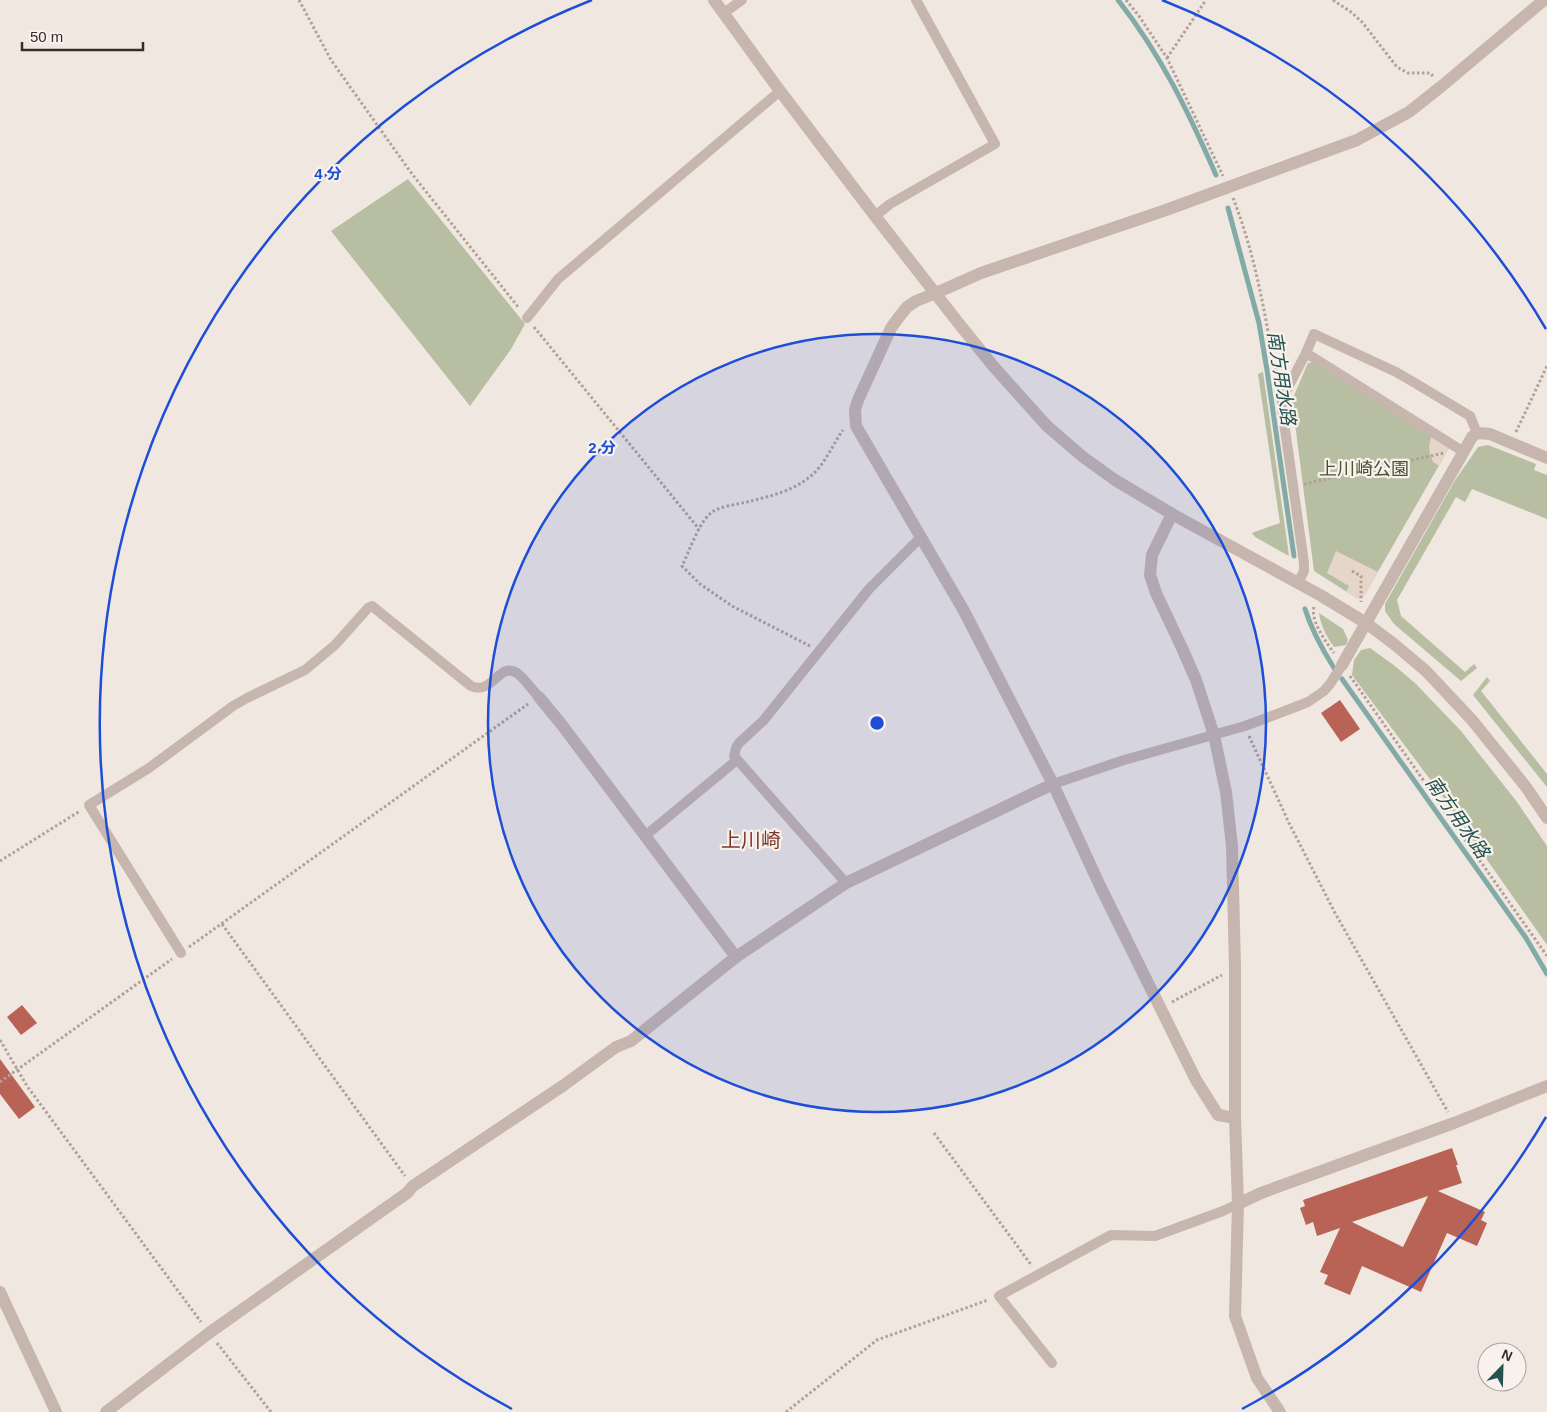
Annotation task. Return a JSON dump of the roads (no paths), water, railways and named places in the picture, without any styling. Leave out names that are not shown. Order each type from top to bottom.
[{"type":"street","points":[[714,0],[875,216],[994,367],[1047,426],[1098,469],[1172,514],[1366,622],[1426,671],[1454,699],[1520,780],[1547,818]]},
{"type":"street","points":[[1234,1118],[1218,1115],[1214,1111],[1196,1080],[1101,888],[1053,784],[964,611],[859,432],[855,421],[855,410],[860,393],[891,328],[908,307],[922,297],[936,293],[981,273],[1166,210],[1357,140],[1408,112],[1544,0]]},
{"type":"street","points":[[1342,665],[1472,437],[1477,433],[1490,434],[1547,458]]},
{"type":"street","points":[[1172,514],[1152,555],[1150,575],[1156,593],[1196,680],[1214,735],[1226,792],[1232,846],[1235,967],[1234,1118],[1238,1204],[1235,1316],[1257,1378],[1280,1412]]},
{"type":"street","points":[[539,697],[736,957]]},
{"type":"street","points":[[106,1412],[209,1333],[406,1193],[413,1186],[564,1085],[616,1047],[631,1041],[736,957],[846,883],[1053,784]]},
{"type":"street","points":[[1238,1204],[1261,1193],[1454,1123],[1547,1086]]},
{"type":"street","points":[[0,1292],[56,1412]]},
{"type":"lane","points":[[724,13],[742,0]]},
{"type":"lane","points":[[875,216],[890,204],[995,144],[916,0]]},
{"type":"lane","points":[[527,318],[558,279],[780,91]]},
{"type":"lane","points":[[1298,583],[1304,571],[1304,562],[1282,399],[1314,334],[1396,372],[1470,416],[1477,433]]},
{"type":"lane","points":[[1306,353],[1464,452]]},
{"type":"lane","points":[[846,883],[734,756],[736,748],[763,721],[869,588],[921,536]]},
{"type":"lane","points":[[181,953],[89,805],[150,768],[233,706],[305,670],[335,645],[368,608],[372,606],[471,686],[477,689],[483,688],[504,672],[511,671],[518,674],[539,697]]},
{"type":"lane","points":[[1053,784],[1124,760],[1246,726],[1290,710],[1318,696],[1330,684],[1342,665]]},
{"type":"lane","points":[[646,836],[737,760]]},
{"type":"lane","points":[[1052,1362],[999,1296],[1111,1235],[1155,1236],[1238,1204]]},
{"type":"waterway","name":"南方用水路","points":[[1118,0],[1148,42],[1173,84],[1216,175]]},
{"type":"waterway","name":"南方用水路","points":[[1228,208],[1259,323],[1294,556]]},
{"type":"waterway","name":"南方用水路","points":[[1305,609],[1318,640],[1334,668]]},
{"type":"waterway","name":"南方用水路","points":[[1342,679],[1526,938],[1547,974]]},
{"type":"district","name":"上川崎","points":[[751,840]]},
{"type":"park label","name":"上川崎公園","points":[[1364,469]]}]
